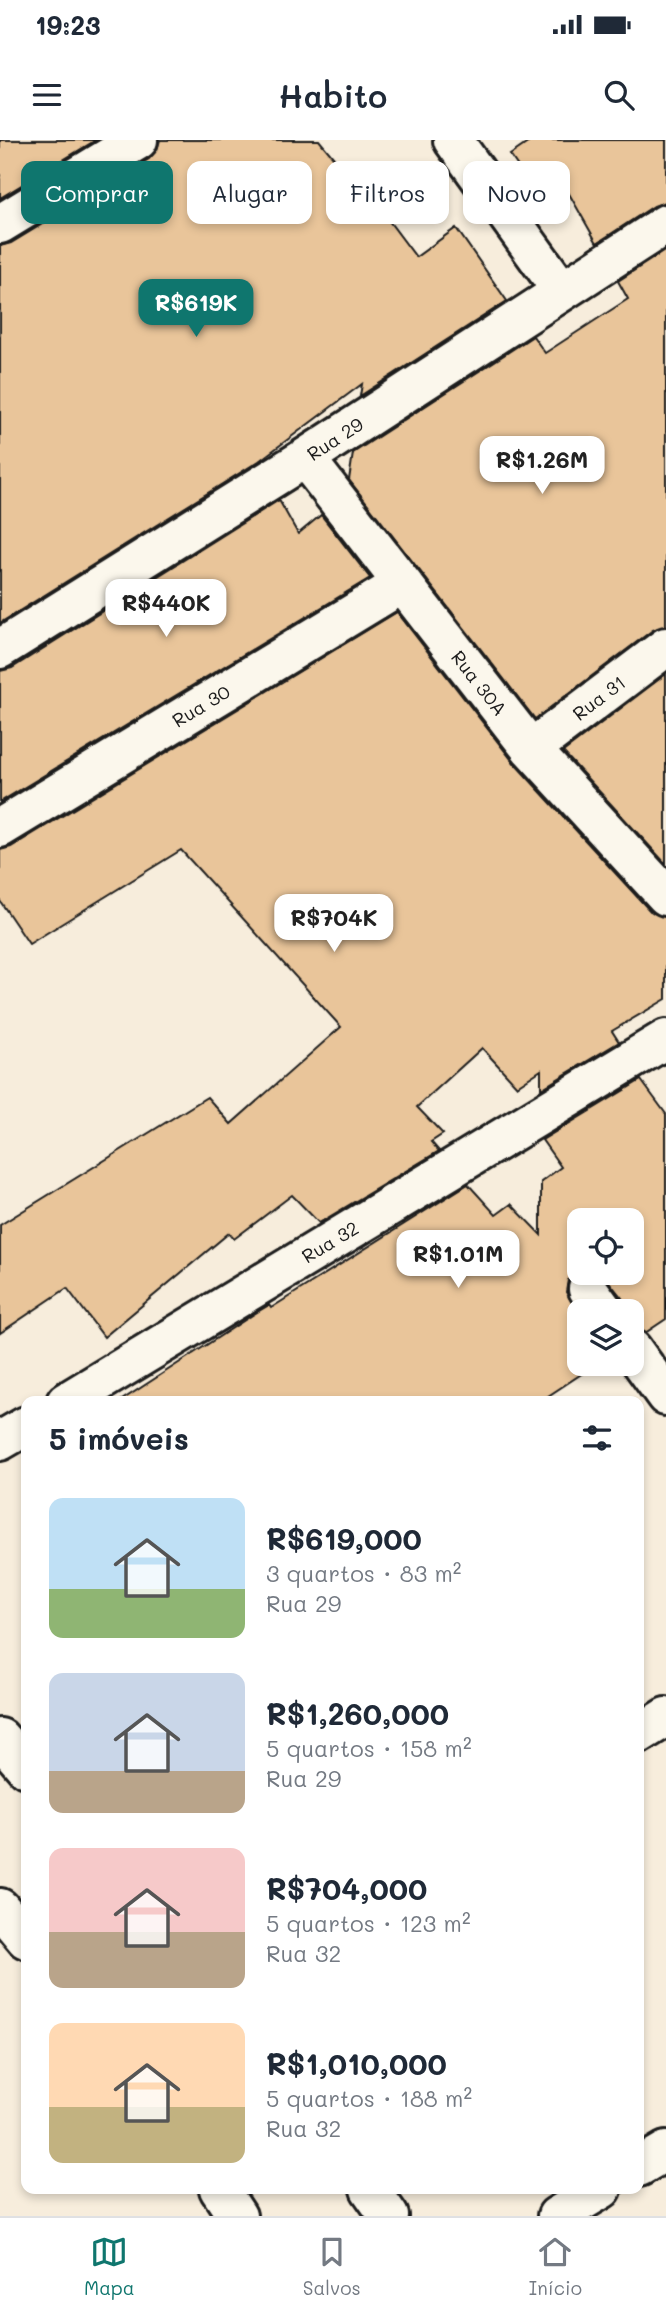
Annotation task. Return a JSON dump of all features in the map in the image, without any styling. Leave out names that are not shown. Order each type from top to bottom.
[{"type":"street","points":[[0,224],[138,140]]},
{"type":"street","points":[[453,140],[562,291]]},
{"type":"street","name":"Rua 29","points":[[0,649],[305,458],[666,224]]},
{"type":"street","name":"Rua 30A","points":[[305,458],[531,749],[666,896]]},
{"type":"street","name":"Rua 30","points":[[0,828],[402,584]]},
{"type":"street","name":"Rua 31","points":[[531,749],[666,647]]},
{"type":"street","name":"Rua 32","points":[[76,1396],[666,1039]]},
{"type":"street","points":[[644,1366],[666,1396]]},
{"type":"street","points":[[0,1441],[21,1429]]},
{"type":"street","points":[[644,1731],[666,1717]]},
{"type":"street","points":[[0,1738],[21,1762]]},
{"type":"street","points":[[0,1909],[21,1933]]},
{"type":"street","points":[[644,2164],[666,2151]]},
{"type":"street","points":[[222,2194],[237,2216]]},
{"type":"street","points":[[374,2194],[389,2216]]},
{"type":"street","points":[[557,2216],[594,2194]]},
{"type":"building","points":[[0,140],[96,140],[61,161],[21,161],[21,185],[0,198]]},
{"type":"building","points":[[160,140],[319,140],[336,161],[326,161],[326,224],[391,224],[416,257],[456,228],[507,301],[360,396],[362,384],[259,461],[0,623],[0,246],[11,243],[42,224],[173,224],[173,161],[146,161],[157,150]]},
{"type":"building","points":[[532,140],[666,140],[666,202],[654,206],[597,243],[570,195],[570,161],[514,161],[510,155]]},
{"type":"building","points":[[666,250],[666,626],[653,630],[535,719],[349,480],[353,453],[533,336],[545,353],[628,299],[618,281]]},
{"type":"building","points":[[279,500],[298,534],[321,515],[370,578],[0,802],[0,671],[12,668]]},
{"type":"building","points":[[397,612],[515,764],[650,911],[666,917],[666,999],[612,1031],[619,1042],[541,1089],[541,1070],[517,1086],[482,1048],[417,1107],[443,1134],[431,1142],[439,1151],[319,1223],[292,1195],[234,1239],[229,1233],[104,1337],[67,1288],[0,1333],[0,1225],[207,1097],[231,1124],[341,1027],[181,850],[29,944],[0,901],[0,850],[11,847]]},
{"type":"building","points":[[666,674],[666,864],[563,752]]},
{"type":"building","points":[[641,1080],[666,1114],[666,1319],[644,1333],[644,1299],[622,1299],[612,1285],[644,1285],[644,1208],[567,1208],[566,1292],[570,1299],[567,1299],[567,1376],[578,1376],[548,1396],[128,1396],[254,1314],[269,1305],[271,1308],[468,1184],[496,1215],[511,1204],[541,1235],[541,1182],[561,1167],[542,1140]]}]
